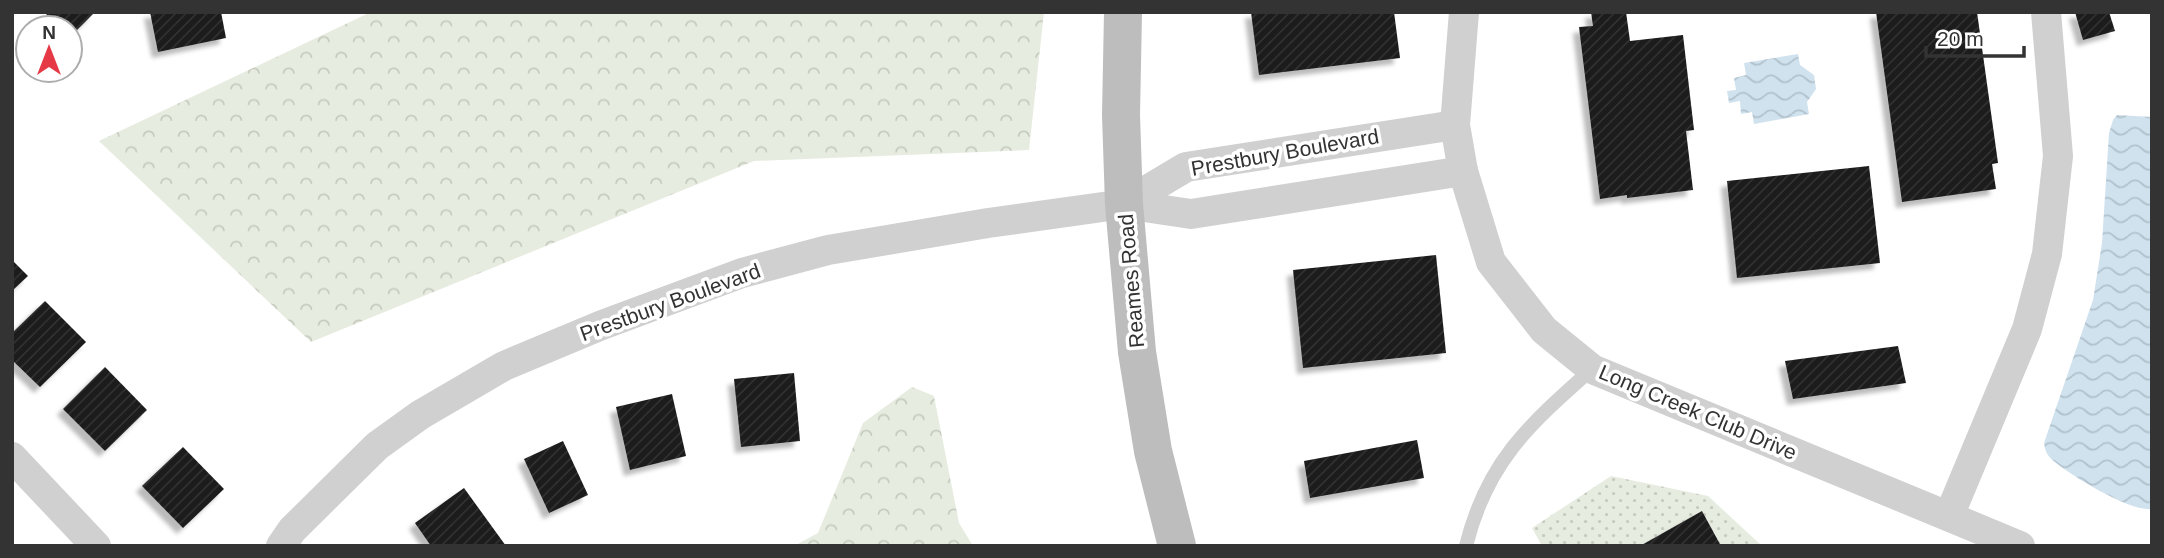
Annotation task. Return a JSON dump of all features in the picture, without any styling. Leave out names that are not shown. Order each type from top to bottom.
[{"type":"main road","name":"Reames Road","points":[[1123,12],[1121,115],[1124,204],[1137,352],[1153,451],[1177,546]]},
{"type":"street","name":"Long Creek Club Drive","points":[[1464,12],[1455,125],[1463,172],[1491,262],[1544,330],[1592,369],[2020,546]]},
{"type":"street","points":[[1949,516],[2027,329],[2047,254],[2058,156],[2046,12]]},
{"type":"street","name":"Prestbury Boulevard","points":[[1124,204],[1186,167],[1455,125]]},
{"type":"street","name":"Prestbury Boulevard","points":[[281,546],[292,530],[377,446],[420,415],[504,366],[603,325],[742,273],[828,250],[1124,204],[1191,214],[1463,172]]},
{"type":"street","points":[[12,457],[96,546]]},
{"type":"lane","points":[[1466,546],[1473,516],[1484,491],[1515,443],[1543,413],[1592,369]]},
{"type":"green space","points":[[371,12],[1044,12],[1029,150],[754,161],[311,342],[99,141]]},
{"type":"green space","points":[[912,387],[934,396],[959,523],[973,546],[794,546],[818,533],[863,423]]},
{"type":"green space","points":[[1611,476],[1708,496],[1762,546],[1721,546],[1702,511],[1640,546],[1542,546],[1532,528]]},
{"type":"water","points":[[1798,54],[1800,65],[1814,75],[1816,89],[1807,102],[1809,114],[1754,124],[1752,112],[1741,114],[1740,101],[1729,103],[1727,91],[1736,90],[1734,78],[1746,75],[1744,63]]},
{"type":"water","points":[[2117,115],[2152,117],[2152,509],[2130,505],[2087,484],[2053,460],[2047,454],[2044,443],[2093,300],[2102,243],[2109,133]]},
{"type":"building","points":[[44,12],[95,12],[84,23],[84,14]]},
{"type":"building","points":[[150,12],[221,12],[226,38],[158,52]]},
{"type":"building","points":[[1251,12],[1394,12],[1400,58],[1259,75]]},
{"type":"building","points":[[1591,12],[1626,12],[1630,41],[1683,35],[1694,130],[1686,131],[1693,190],[1600,199],[1579,27],[1593,26]]},
{"type":"building","points":[[1876,12],[1977,12],[1998,163],[1992,164],[1996,189],[1902,202]]},
{"type":"building","points":[[2075,12],[2109,12],[2115,31],[2083,40]]},
{"type":"building","points":[[1869,166],[1880,263],[1737,278],[1727,181]]},
{"type":"building","points":[[1436,255],[1446,353],[1303,368],[1293,270]]},
{"type":"building","points":[[12,260],[28,276],[12,291]]},
{"type":"building","points":[[45,301],[86,342],[40,387],[12,360],[12,333]]},
{"type":"building","points":[[1898,346],[1906,383],[1793,399],[1785,361]]},
{"type":"building","points":[[105,367],[147,410],[105,451],[63,409]]},
{"type":"building","points":[[794,373],[800,441],[741,447],[734,379]]},
{"type":"building","points":[[672,394],[686,456],[630,470],[616,407]]},
{"type":"building","points":[[1417,440],[1424,478],[1310,498],[1304,461]]},
{"type":"building","points":[[563,441],[588,495],[549,513],[524,459]]},
{"type":"building","points":[[183,447],[224,489],[183,528],[142,486]]},
{"type":"building","points":[[464,488],[506,546],[431,546],[415,523]]},
{"type":"building","points":[[1702,511],[1721,546],[1640,546]]}]
